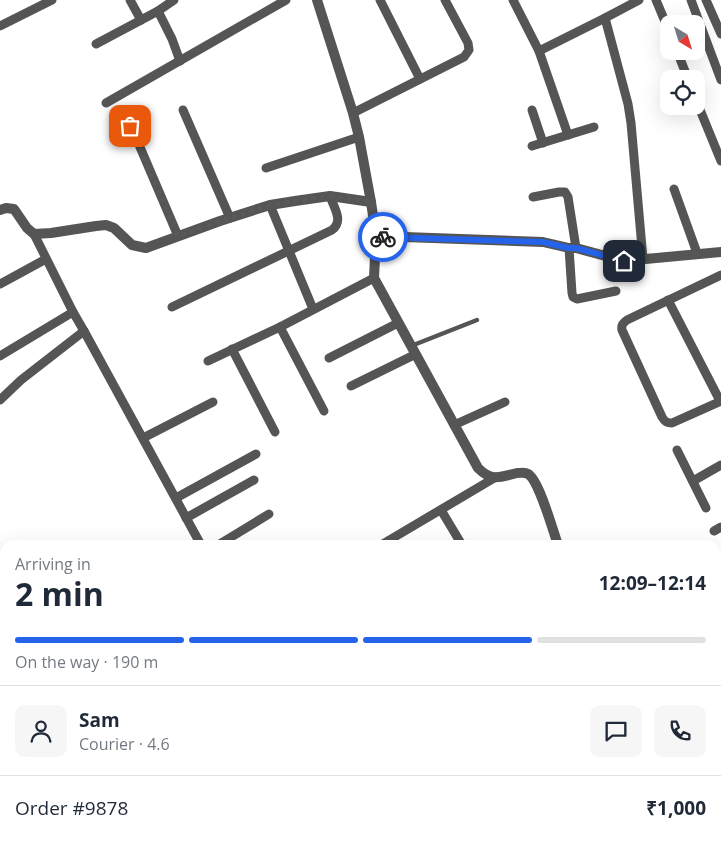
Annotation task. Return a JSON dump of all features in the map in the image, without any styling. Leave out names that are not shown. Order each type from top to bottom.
[{"type":"street","points":[[0,26],[52,0]]},
{"type":"street","points":[[130,0],[140,20]]},
{"type":"street","points":[[96,44],[158,11],[174,0]]},
{"type":"street","points":[[106,103],[286,0]]},
{"type":"street","points":[[317,0],[359,137],[376,236],[374,278],[478,468],[489,477],[496,478]]},
{"type":"street","points":[[380,0],[420,79]]},
{"type":"street","points":[[353,113],[464,57],[469,50],[468,43],[445,0]]},
{"type":"street","points":[[514,0],[539,51],[568,135]]},
{"type":"street","points":[[539,51],[639,0]]},
{"type":"street","points":[[656,0],[662,15]]},
{"type":"street","points":[[691,0],[721,80]]},
{"type":"street","points":[[706,0],[721,34]]},
{"type":"street","points":[[158,11],[172,39],[180,61]]},
{"type":"street","points":[[605,18],[628,104],[643,259]]},
{"type":"street","points":[[183,110],[230,218]]},
{"type":"street","points":[[532,110],[543,143]]},
{"type":"street","points":[[702,115],[721,161]]},
{"type":"street","points":[[130,126],[178,236]]},
{"type":"street","points":[[532,146],[594,127]]},
{"type":"street","points":[[266,168],[359,137]]},
{"type":"street","points":[[674,188],[697,253]]},
{"type":"street","points":[[534,197],[559,192],[565,192],[568,197],[572,248],[572,293],[574,297],[577,299],[616,291]]},
{"type":"street","points":[[34,234],[106,225],[114,228],[132,245],[146,248],[270,205],[330,196],[371,202]]},
{"type":"street","points":[[172,307],[332,230],[337,226],[338,220],[330,196]]},
{"type":"street","points":[[270,205],[313,309]]},
{"type":"street","points":[[0,210],[6,208],[14,209],[34,234],[73,312],[198,540]]},
{"type":"street","points":[[376,236],[543,242],[624,261],[721,252]]},
{"type":"street","points":[[0,284],[46,259]]},
{"type":"street","points":[[668,300],[721,401],[672,423],[668,423],[662,417],[621,326],[627,320],[721,274]]},
{"type":"street","points":[[208,361],[280,327],[374,278]]},
{"type":"street","points":[[0,356],[73,312]]},
{"type":"street","points":[[329,358],[398,322]]},
{"type":"street","points":[[280,327],[324,411]]},
{"type":"street","points":[[0,400],[20,380],[84,331]]},
{"type":"street","points":[[232,349],[276,432]]},
{"type":"street","points":[[351,386],[413,350]]},
{"type":"street","points":[[143,438],[213,402]]},
{"type":"street","points":[[454,425],[505,402]]},
{"type":"street","points":[[676,450],[706,508]]},
{"type":"street","points":[[176,498],[256,454]]},
{"type":"street","points":[[693,481],[721,465]]},
{"type":"street","points":[[396,540],[441,510],[496,478],[523,472],[529,474],[537,485],[556,540]]},
{"type":"street","points":[[186,518],[254,480]]},
{"type":"street","points":[[441,510],[459,540]]},
{"type":"street","points":[[226,540],[269,514]]},
{"type":"lane","points":[[413,350],[477,320]]},
{"type":"way so far","points":[[130,126],[178,236],[270,205],[330,196],[371,202],[376,236],[383,237]]},
{"type":"route","points":[[383,237],[543,242],[576,248],[624,261]]}]
